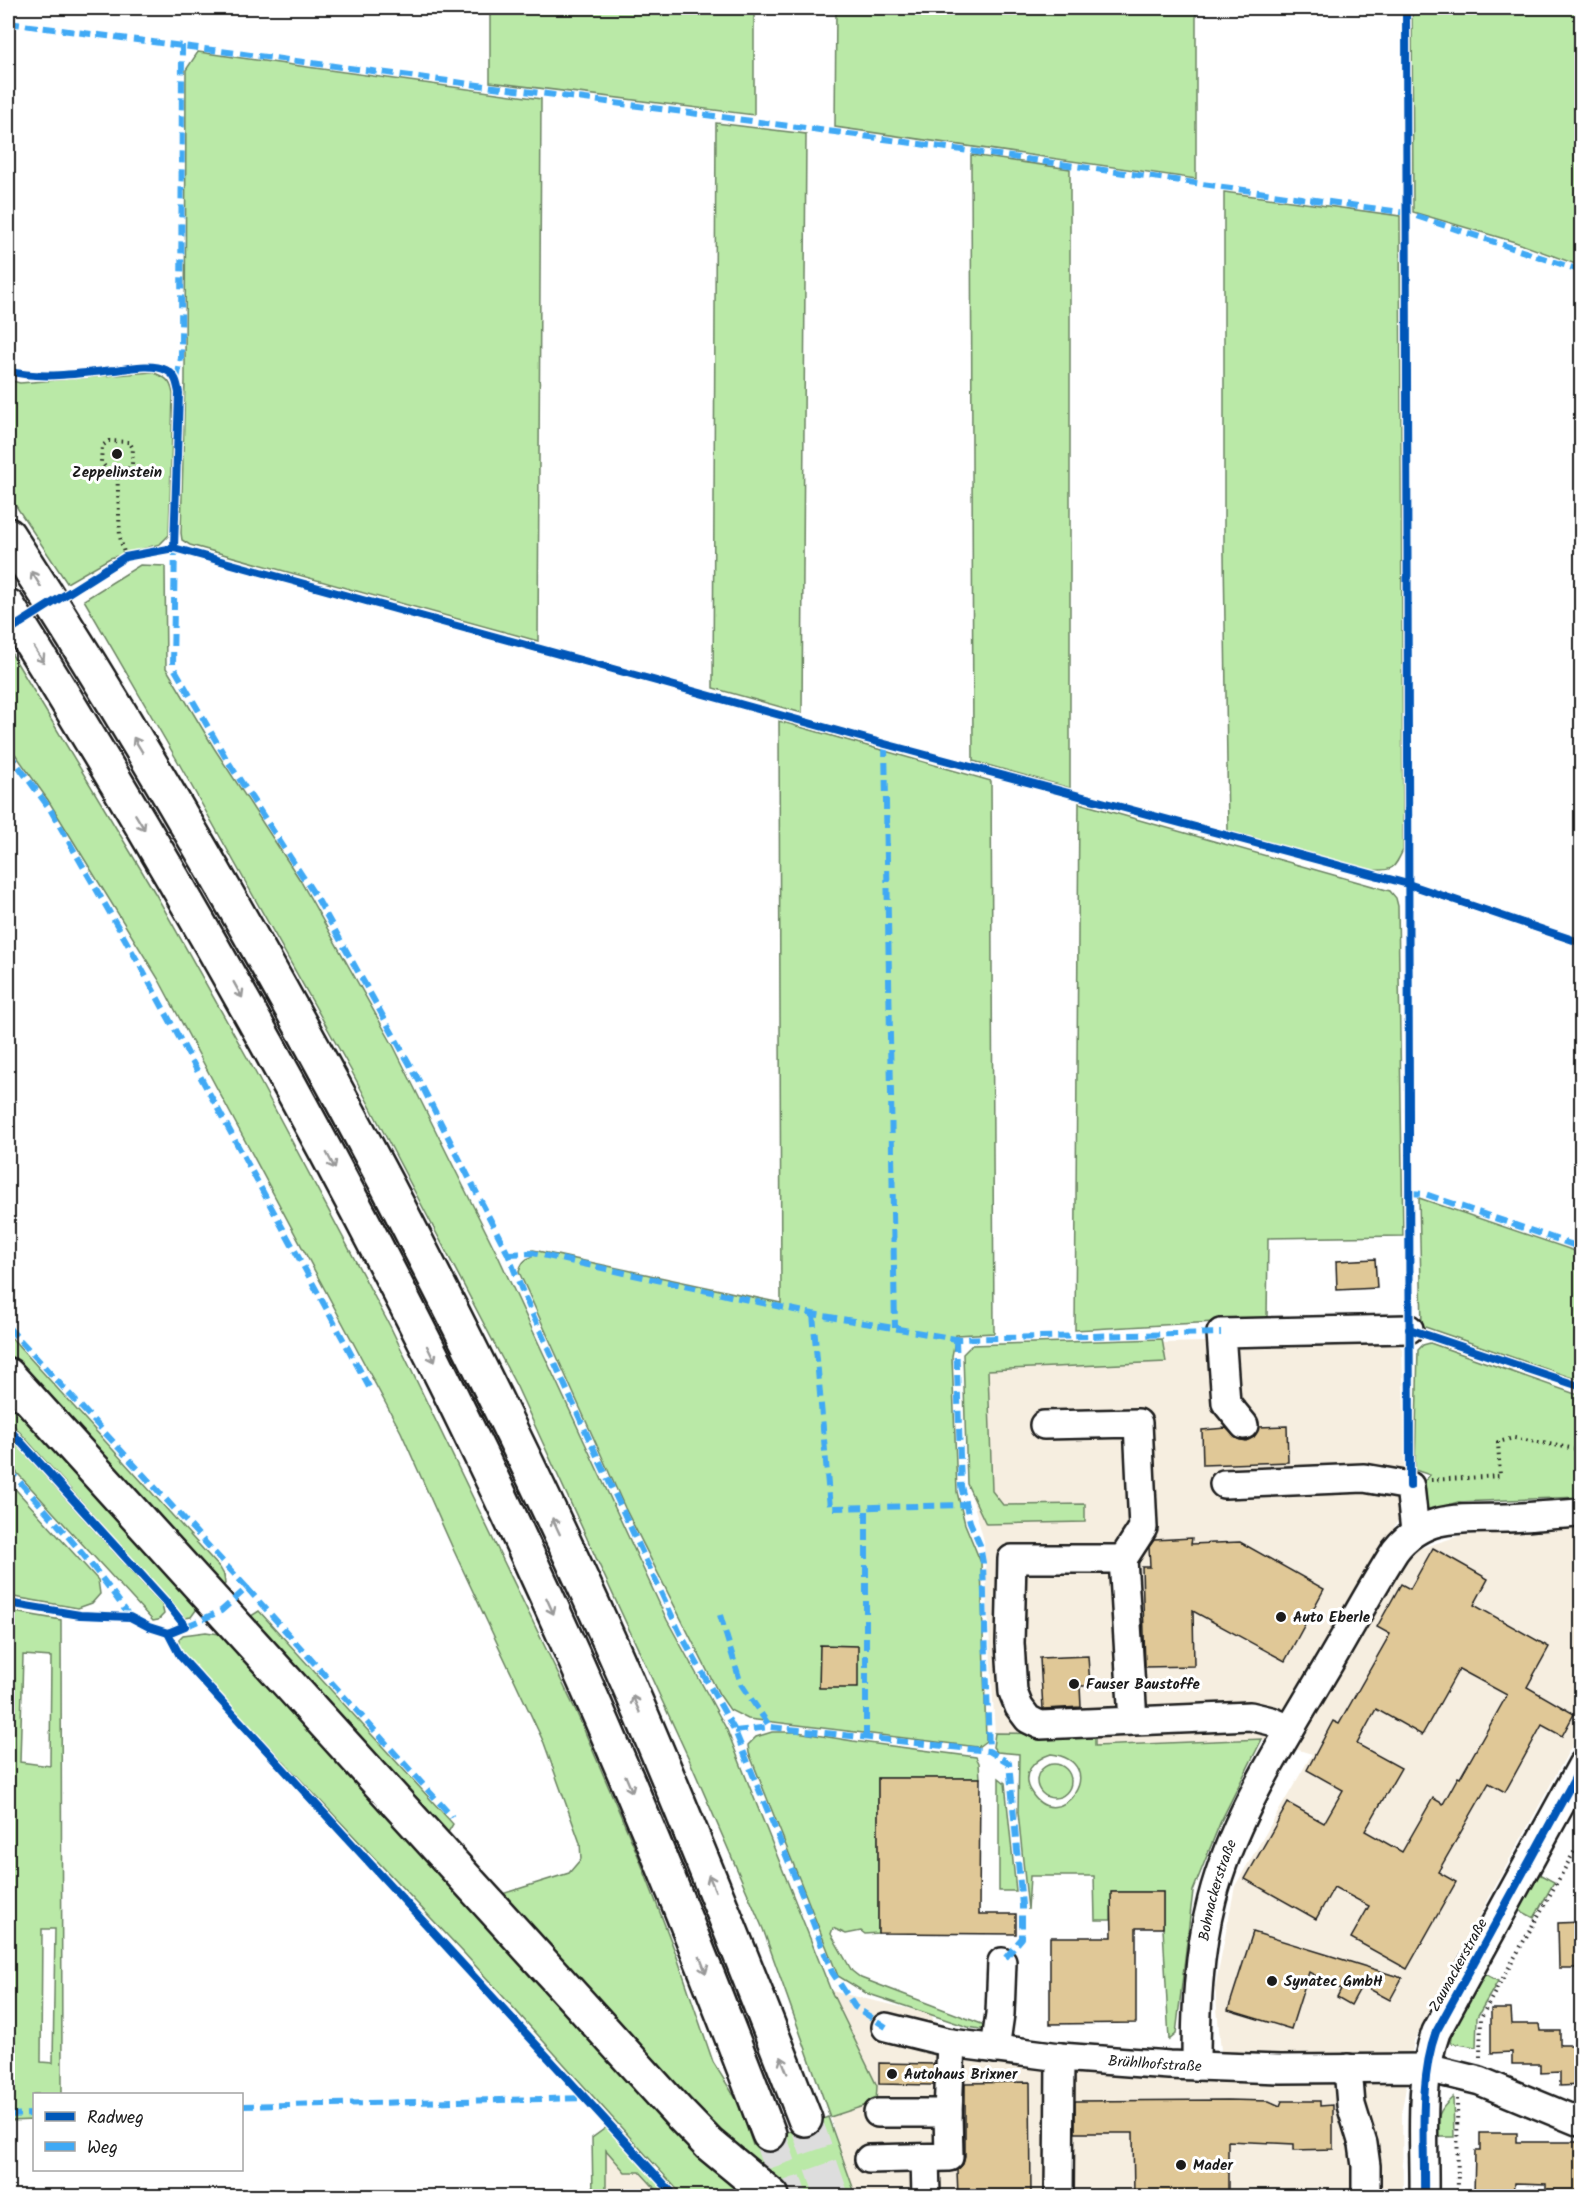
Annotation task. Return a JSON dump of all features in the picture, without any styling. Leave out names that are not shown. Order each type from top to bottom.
[{"type":"main road","points":[[8,535],[107,693],[257,947],[361,1137],[451,1309],[534,1479],[625,1677],[720,1903],[805,2119]]},
{"type":"main road","points":[[8,606],[223,963],[341,1180],[426,1344],[529,1558],[600,1719],[676,1897],[769,2134]]},
{"type":"main road","points":[[8,1375],[680,2113],[709,2144],[772,2196]]},
{"type":"street","points":[[1244,1425],[1226,1403],[1221,1333],[1409,1329]]},
{"type":"street","points":[[1044,1425],[1138,1423],[1143,1528],[1123,1559],[1133,1721]]},
{"type":"street","points":[[1224,1484],[1364,1478],[1410,1486],[1415,1531]]},
{"type":"street","name":"Bohnackerstraße","points":[[1196,2066],[1198,1986],[1202,1948],[1220,1871],[1240,1823],[1290,1729],[1384,1568],[1405,1538],[1415,1531],[1438,1522],[1581,1513]]},
{"type":"street","points":[[1123,1559],[1012,1559],[1010,1643],[1013,1692],[1019,1707],[1028,1719],[1040,1725],[1250,1716],[1290,1729]]},
{"type":"street","name":"Zaunackerstraße","points":[[1424,2196],[1427,2068],[1430,2048],[1436,2032],[1581,1765]]},
{"type":"street","points":[[995,2049],[1000,2014],[1002,1962]]},
{"type":"street","name":"Brühlhofstraße","points":[[886,2027],[951,2043],[1060,2057],[1280,2069],[1427,2068],[1468,2078],[1581,2123]]},
{"type":"street","points":[[869,2159],[949,2157],[951,2043]]},
{"type":"street","points":[[1059,2196],[1060,2057]]},
{"type":"street","points":[[1348,2068],[1351,2105],[1363,2144],[1366,2196]]},
{"type":"street","points":[[878,2113],[948,2113]]},
{"type":"street","points":[[925,2158],[926,2196]]},
{"type":"path","points":[[109,441],[129,442],[133,448],[132,464],[127,470],[117,469],[107,469],[101,462],[102,446],[109,441]]},
{"type":"path","points":[[117,469],[120,537],[125,557]]},
{"type":"path","points":[[1410,1486],[1427,1480],[1500,1476],[1498,1442],[1514,1438],[1581,1450]]},
{"type":"path","points":[[1458,2196],[1468,2078],[1481,2017],[1581,1839]]},
{"type":"shaded area","points":[[1393,1337],[1402,1349],[1407,1507],[1394,1527],[1421,1548],[1462,1535],[1582,1529],[1581,1729],[1414,2041],[1402,2110],[1403,2196],[854,2196],[830,2117],[876,2102],[877,2086],[831,1991],[932,2014],[940,2058],[1032,2069],[1224,2082],[1215,1988],[1235,1886],[1312,1754],[1262,1739],[1094,1746],[1095,1734],[995,1733],[984,1541],[968,1483],[973,1348]]},
{"type":"shaded area","points":[[605,2149],[625,2172],[640,2172],[662,2196],[606,2196]]},
{"type":"green space","points":[[490,8],[754,8],[754,115],[490,82]]},
{"type":"green space","points":[[836,8],[1196,8],[1196,179],[835,127]]},
{"type":"green space","points":[[1412,8],[1581,8],[1581,266],[1515,242],[1413,212]]},
{"type":"green space","points":[[198,52],[541,99],[538,641],[190,545],[182,540],[186,70]]},
{"type":"green space","points":[[716,123],[806,134],[802,713],[713,688]]},
{"type":"green space","points":[[971,155],[1070,169],[1070,788],[973,761]]},
{"type":"green space","points":[[1224,192],[1400,216],[1403,850],[1395,865],[1389,869],[1372,870],[1228,831],[1224,554]]},
{"type":"green space","points":[[152,372],[167,380],[173,394],[169,535],[160,544],[110,558],[67,583],[8,494],[8,380],[20,383]]},
{"type":"green space","points":[[140,565],[165,566],[166,668],[214,748],[300,880],[394,1047],[499,1258],[667,1620],[727,1730],[831,1991],[877,2086],[876,2102],[830,2117],[763,1929],[689,1759],[517,1387],[352,1072],[177,760],[84,600]]},
{"type":"green space","points":[[8,648],[155,893],[253,1068],[390,1326],[576,1711],[639,1858],[676,1954],[713,2062],[738,2102],[753,2145],[828,2117],[856,2196],[800,2196],[761,2169],[675,2092],[502,1894],[569,1873],[581,1859],[580,1843],[544,1743],[401,1432],[159,980],[48,800],[8,744]]},
{"type":"green space","points":[[779,721],[991,781],[994,1333],[956,1335],[952,1356],[957,1492],[965,1524],[981,1563],[986,1741],[978,1747],[748,1719],[730,1710],[719,1694],[625,1508],[519,1272],[523,1262],[532,1257],[533,1250],[781,1303]]},
{"type":"green space","points":[[1079,803],[1390,891],[1396,898],[1398,906],[1403,1236],[1268,1238],[1267,1319],[1075,1330]]},
{"type":"green space","points":[[1419,1198],[1581,1253],[1581,1381],[1422,1326]]},
{"type":"green space","points":[[8,1334],[220,1568],[225,1584],[222,1586],[212,1583],[8,1358]]},
{"type":"green space","points":[[1162,1339],[1166,1362],[988,1370],[992,1491],[1003,1505],[1085,1504],[1085,1522],[986,1524],[967,1484],[963,1354],[972,1345]]},
{"type":"green space","points":[[1430,1343],[1581,1396],[1581,1497],[1458,1502],[1425,1512],[1421,1485],[1430,1475],[1415,1470],[1418,1350]]},
{"type":"green space","points":[[8,1395],[199,1606],[191,1617],[185,1618],[8,1419]]},
{"type":"green space","points":[[8,1435],[162,1605],[164,1614],[158,1620],[153,1621],[8,1463]]},
{"type":"green space","points":[[8,1481],[98,1580],[100,1594],[92,1603],[78,1608],[8,1596]]},
{"type":"green space","points":[[8,1611],[61,1620],[62,2093],[33,2093],[33,2120],[8,2121]],"holes":[[[23,1655],[51,1657],[50,1766],[20,1762]],[[42,1929],[55,1929],[53,2063],[41,2062]]]},
{"type":"green space","points":[[259,1611],[453,1824],[446,1836],[254,1626],[251,1616]]},
{"type":"green space","points":[[206,1632],[226,1635],[714,2169],[745,2196],[683,2196],[463,1952],[184,1656],[179,1646],[179,1639],[183,1635]]},
{"type":"green space","points":[[772,1732],[797,1732],[976,1757],[979,1763],[980,1778],[878,1778],[878,1933],[865,1934],[861,1931],[846,1934],[833,1928],[831,1934],[852,1971],[861,1978],[987,2026],[986,2030],[968,2027],[866,1993],[838,1976],[749,1753],[748,1745],[756,1737]]},
{"type":"green space","points":[[995,1733],[1095,1734],[1095,1746],[1262,1739],[1220,1823],[1193,1891],[1176,2034],[1169,2040],[1163,1892],[1112,1892],[1111,1920],[1095,1920],[1094,1876],[1030,1876],[1028,1910],[1018,1812],[1019,1754],[997,1752],[993,1747]],"holes":[[[1051,1754],[1069,1760],[1078,1770],[1079,1782],[1075,1793],[1066,1802],[1055,1807],[1042,1804],[1028,1785],[1028,1773],[1034,1763]]]},
{"type":"green space","points":[[1054,1764],[1066,1769],[1071,1781],[1066,1793],[1054,1798],[1042,1793],[1037,1781],[1042,1769]]},
{"type":"green space","points":[[999,1778],[1005,1783],[1016,1891],[999,1891]]},
{"type":"green space","points":[[1539,1874],[1554,1882],[1534,1918],[1519,1910]]},
{"type":"green space","points":[[1483,1973],[1498,1981],[1477,2017],[1476,2047],[1450,2043],[1453,2027]]},
{"type":"green space","points":[[1453,2097],[1454,2137],[1437,2137],[1439,2114]]},
{"type":"green space","points":[[607,2127],[670,2196],[662,2196],[640,2172],[625,2172],[606,2150],[606,2196],[593,2196],[592,2138]]},
{"type":"building","points":[[1375,1259],[1377,1288],[1337,1290],[1336,1261]]},
{"type":"building","points":[[1287,1426],[1288,1462],[1203,1465],[1202,1430],[1226,1428],[1238,1439],[1246,1441],[1254,1437],[1259,1427]]},
{"type":"building","points":[[1192,1538],[1191,1544],[1240,1542],[1324,1589],[1285,1661],[1193,1611],[1194,1666],[1145,1667],[1142,1567],[1150,1567],[1149,1547],[1154,1540]]},
{"type":"building","points":[[1433,1548],[1488,1579],[1474,1605],[1549,1647],[1527,1687],[1574,1714],[1562,1736],[1542,1725],[1505,1792],[1489,1783],[1438,1872],[1456,1882],[1407,1969],[1351,1938],[1369,1906],[1334,1887],[1316,1919],[1245,1879],[1288,1803],[1324,1823],[1343,1790],[1307,1770],[1333,1721],[1339,1724],[1390,1634],[1377,1627],[1401,1584],[1410,1589]],"holes":[[[1459,1669],[1507,1695],[1443,1804],[1433,1798],[1402,1852],[1365,1831],[1401,1768],[1357,1744],[1376,1709],[1422,1735]]]},
{"type":"building","points":[[820,1645],[858,1646],[858,1688],[819,1688]]},
{"type":"building","points":[[1088,1656],[1090,1686],[1080,1686],[1081,1707],[1043,1709],[1040,1658]]},
{"type":"building","points":[[878,1778],[980,1778],[979,1914],[1016,1914],[1016,1934],[878,1933]]},
{"type":"building","points":[[1111,1892],[1163,1892],[1163,1928],[1136,1928],[1136,2023],[1050,2024],[1050,1937],[1112,1937]]},
{"type":"building","points":[[1581,1922],[1581,1968],[1559,1968],[1558,1923]]},
{"type":"building","name":"Synatec GmbH","points":[[1253,1932],[1402,1978],[1390,2000],[1362,1985],[1351,2005],[1337,1997],[1341,1989],[1309,1972],[1291,2029],[1228,2010]]},
{"type":"building","points":[[1491,2009],[1511,2009],[1512,2024],[1539,2024],[1540,2031],[1560,2031],[1560,2045],[1581,2045],[1581,2085],[1560,2086],[1560,2072],[1540,2073],[1540,2064],[1512,2064],[1512,2052],[1491,2053]]},
{"type":"building","points":[[879,2063],[934,2064],[933,2085],[879,2084]]},
{"type":"building","points":[[1030,2082],[1031,2196],[958,2196],[957,2170],[963,2164],[965,2157],[965,2083]]},
{"type":"building","points":[[1075,2101],[1269,2101],[1280,2106],[1282,2101],[1320,2101],[1320,2106],[1333,2105],[1333,2149],[1294,2150],[1294,2144],[1228,2141],[1228,2196],[1134,2196],[1133,2133],[1075,2133]]},
{"type":"building","points":[[1480,2133],[1517,2133],[1517,2142],[1581,2142],[1581,2196],[1546,2196],[1546,2184],[1514,2183],[1513,2196],[1474,2196],[1475,2151],[1480,2151]]},
{"type":"tunnel","points":[[805,2119],[832,2196]]},
{"type":"tunnel","points":[[769,2134],[790,2196]]},
{"type":"marked path","points":[[8,23],[835,132],[1407,213],[1582,271]]},
{"type":"marked path","points":[[177,379],[181,358],[182,45]]},
{"type":"marked path","points":[[175,544],[173,666],[227,760],[318,900],[423,1088],[508,1254],[523,1293],[590,1441],[680,1633],[735,1731],[832,1972],[855,2007],[886,2027]]},
{"type":"marked path","points":[[885,744],[895,1328]]},
{"type":"marked path","points":[[8,752],[50,809],[137,960],[369,1387]]},
{"type":"marked path","points":[[1409,1193],[1425,1194],[1582,1248]]},
{"type":"marked path","points":[[508,1254],[533,1253],[813,1314],[956,1339],[1221,1333]]},
{"type":"marked path","points":[[813,1314],[830,1508],[966,1505]]},
{"type":"marked path","points":[[8,1327],[247,1588],[221,1611],[182,1628]]},
{"type":"marked path","points":[[956,1339],[961,1486],[970,1522],[980,1545],[983,1563],[989,1751]]},
{"type":"marked path","points":[[8,1469],[87,1559],[130,1617]]},
{"type":"marked path","points":[[866,1508],[866,1739]]},
{"type":"marked path","points":[[247,1588],[452,1817]]},
{"type":"marked path","points":[[720,1615],[741,1684],[770,1727]]},
{"type":"marked path","points":[[735,1731],[770,1727],[989,1751],[1009,1763],[1022,1905],[1022,1938],[1002,1962]]},
{"type":"marked path","points":[[243,2106],[586,2098]]},
{"type":"marked path","points":[[8,2115],[33,2114]]},
{"type":"cycle path","points":[[1406,8],[1410,1486]]},
{"type":"cycle path","points":[[8,371],[34,375],[61,375],[148,366],[160,368],[172,374],[179,393],[174,548]]},
{"type":"cycle path","points":[[8,631],[125,557],[174,548],[885,744],[1408,884],[1582,943]]},
{"type":"cycle path","points":[[1409,1329],[1582,1387]]},
{"type":"cycle path","points":[[8,1428],[166,1602],[185,1626],[168,1633],[149,1627],[130,1617],[80,1615],[8,1603]]},
{"type":"cycle path","points":[[168,1633],[180,1656],[675,2196]]},
{"type":"cycle path","points":[[1424,2196],[1425,2092],[1430,2051],[1436,2032],[1582,1765]]},
{"type":"place","name":"Zeppelinstein","points":[[117,454]]},
{"type":"place","name":"Auto Eberle","points":[[1281,1617]]},
{"type":"place","name":"Fauser Baustoffe","points":[[1074,1684]]},
{"type":"place","name":"Synatec GmbH","points":[[1272,1981]]},
{"type":"place","name":"Autohaus Brixner","points":[[892,2074]]},
{"type":"place","name":"Mader","points":[[1181,2165]]}]
